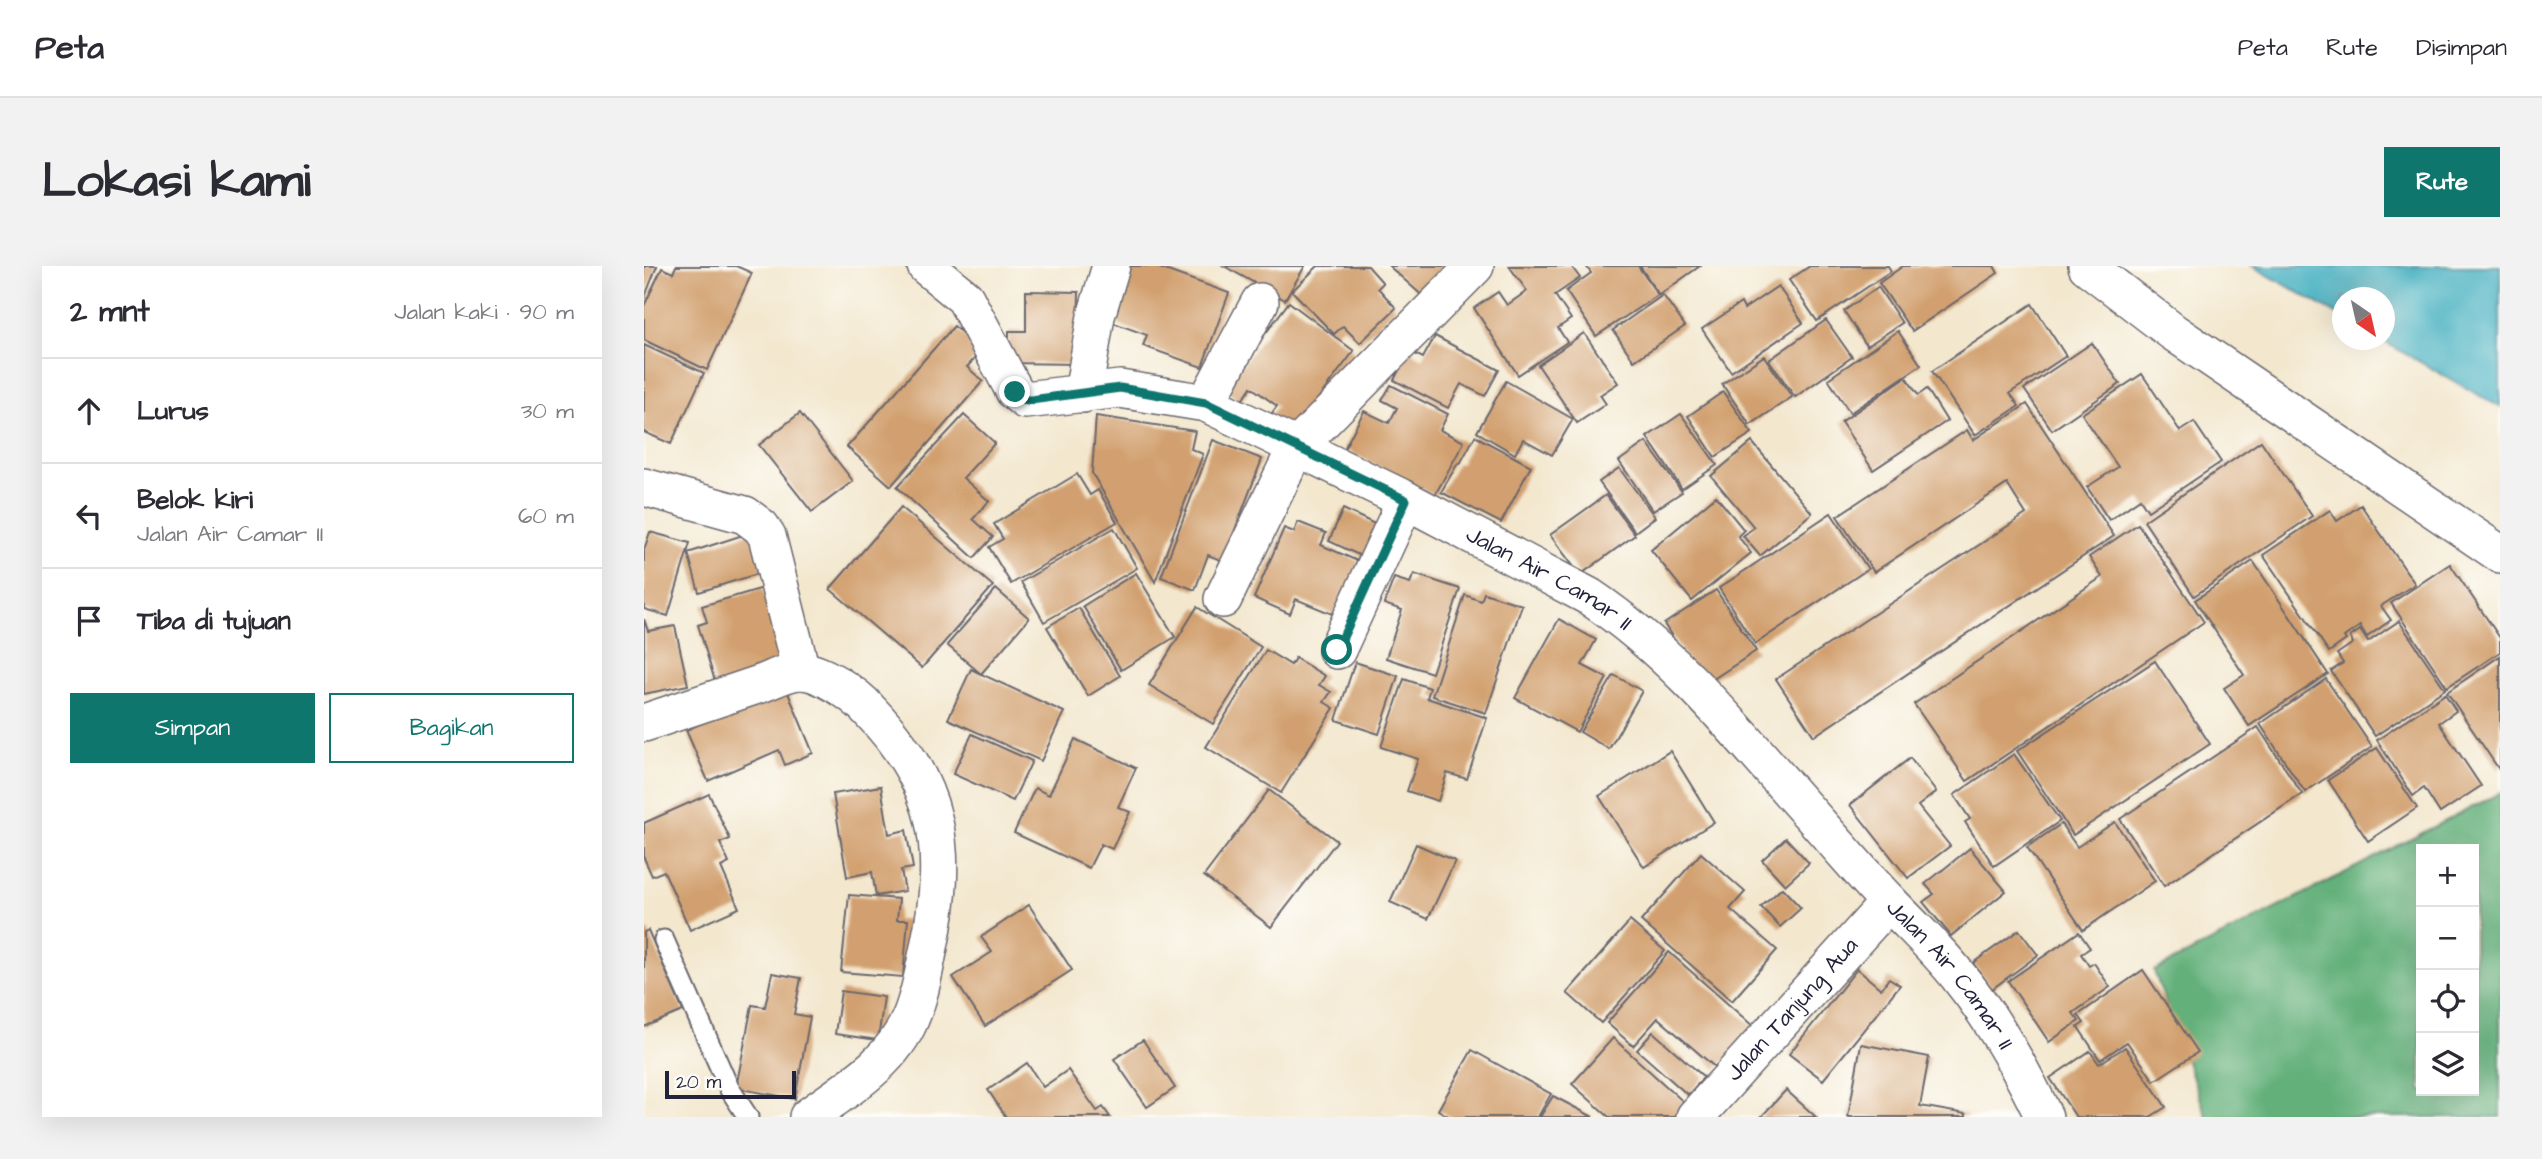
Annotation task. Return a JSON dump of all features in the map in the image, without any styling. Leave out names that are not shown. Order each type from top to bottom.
[{"type":"street","name":"Jalan Air Camar II","points":[[926,266],[960,277],[971,307],[1019,397],[1031,400],[1120,388],[1206,403],[1406,500],[1590,597],[1645,636],[1692,682],[1889,902],[1937,950],[1981,1005],[2011,1052],[2044,1117]]},
{"type":"street","points":[[1083,394],[1096,316],[1111,266]]},
{"type":"street","points":[[1223,599],[1296,448],[1475,266]]},
{"type":"street","points":[[2087,266],[2173,332],[2500,554]]},
{"type":"street","points":[[1206,403],[1260,302]]},
{"type":"street","points":[[644,487],[745,515],[761,527],[767,536],[801,671]]},
{"type":"street","points":[[1337,650],[1406,500]]},
{"type":"street","points":[[644,723],[801,671],[830,680],[860,700],[904,750],[926,791],[936,828],[940,870],[937,909],[922,981],[910,1020],[883,1060],[808,1117]]},
{"type":"street","name":"Jalan Tanjung Aua","points":[[1695,1117],[1889,902]]},
{"type":"lane","points":[[664,940],[729,1088],[748,1117]]},
{"type":"green space","points":[[2500,793],[2500,1117],[2207,1117],[2154,971]]},
{"type":"water","points":[[2252,266],[2500,266],[2500,407],[2395,348],[2395,287],[2332,287],[2332,311]]},
{"type":"building","points":[[644,266],[657,266],[644,299]]},
{"type":"building","points":[[676,266],[736,266],[752,273],[707,370],[644,340],[644,306],[662,268],[673,273]]},
{"type":"building","points":[[1123,266],[1154,266],[1229,293],[1202,367],[1143,346],[1147,335],[1103,319]]},
{"type":"building","points":[[1224,266],[1305,266],[1285,300]]},
{"type":"building","points":[[1318,266],[1368,266],[1383,283],[1378,288],[1396,308],[1360,343],[1343,326],[1334,334],[1292,291]]},
{"type":"building","points":[[1389,266],[1456,266],[1426,299]]},
{"type":"building","points":[[1509,266],[1571,266],[1580,278],[1555,295],[1571,319],[1558,328],[1567,342],[1518,375],[1474,308],[1498,292],[1507,305],[1527,291]]},
{"type":"building","points":[[1586,266],[1638,266],[1658,295],[1596,336],[1566,291],[1591,273]]},
{"type":"building","points":[[1640,266],[1700,266],[1659,295]]},
{"type":"building","points":[[1810,266],[1888,266],[1891,271],[1817,321],[1789,280]]},
{"type":"building","points":[[1903,266],[1994,266],[1998,273],[1912,331],[1879,283]]},
{"type":"building","points":[[1778,286],[1803,323],[1731,372],[1702,329],[1741,303],[1744,309]]},
{"type":"building","points":[[1878,287],[1902,323],[1867,346],[1844,311]]},
{"type":"building","points":[[1026,291],[1079,292],[1077,364],[1009,363],[1009,331],[1026,331]]},
{"type":"building","points":[[1663,295],[1685,326],[1634,361],[1613,330]]},
{"type":"building","points":[[1289,302],[1354,351],[1291,434],[1269,417],[1277,406],[1251,387],[1241,402],[1224,389]]},
{"type":"building","points":[[2032,304],[2066,356],[2010,393],[2019,406],[1975,435],[1932,371]]},
{"type":"building","points":[[1826,320],[1852,357],[1795,397],[1769,360]]},
{"type":"building","points":[[954,326],[982,350],[967,367],[983,381],[891,486],[847,447]]},
{"type":"building","points":[[1898,331],[1921,365],[1850,413],[1828,379]]},
{"type":"building","points":[[1584,333],[1618,383],[1600,395],[1606,404],[1577,423],[1538,365]]},
{"type":"building","points":[[1435,336],[1499,370],[1485,396],[1461,384],[1448,408],[1394,380],[1409,351],[1423,358]]},
{"type":"building","points":[[2092,343],[2120,384],[2052,430],[2024,389]]},
{"type":"building","points":[[644,345],[704,373],[671,444],[644,432]]},
{"type":"building","points":[[1764,356],[1792,397],[1750,425],[1722,384]]},
{"type":"building","points":[[2142,374],[2180,431],[2194,422],[2221,462],[2148,511],[2140,499],[2109,520],[2087,487],[2118,467],[2082,414]]},
{"type":"building","points":[[1906,377],[1918,395],[1927,389],[1947,421],[1873,470],[1841,422]]},
{"type":"building","points":[[1506,381],[1573,419],[1552,455],[1523,439],[1515,454],[1477,432]]},
{"type":"building","points":[[1391,385],[1448,414],[1440,430],[1464,442],[1435,495],[1344,449],[1364,411],[1389,423],[1397,408],[1382,400]]},
{"type":"building","points":[[1723,392],[1752,433],[1715,457],[1688,416]]},
{"type":"building","points":[[2027,404],[2114,536],[1814,736],[1776,679],[2026,514],[2007,484],[1874,572],[1837,516],[1967,430],[1973,440]]},
{"type":"building","points":[[800,413],[853,481],[812,512],[759,445]]},
{"type":"building","points":[[1681,414],[1717,465],[1682,489],[1647,437]]},
{"type":"building","points":[[964,415],[995,443],[963,478],[989,501],[973,519],[993,537],[974,558],[897,487]]},
{"type":"building","points":[[1096,416],[1195,431],[1191,449],[1203,454],[1155,582],[1092,473]]},
{"type":"building","points":[[1475,436],[1531,466],[1501,523],[1441,492]]},
{"type":"building","points":[[1213,440],[1262,459],[1223,561],[1208,555],[1195,590],[1161,577]]},
{"type":"building","points":[[2261,441],[2312,516],[2194,596],[2144,521]]},
{"type":"building","points":[[1646,442],[1682,492],[1653,511],[1619,461]]},
{"type":"building","points":[[1752,442],[1812,513],[1760,556],[1743,536],[1754,527],[1711,476]]},
{"type":"building","points":[[1619,468],[1655,517],[1635,532],[1599,482]]},
{"type":"building","points":[[1077,474],[1090,495],[1098,490],[1117,522],[1011,584],[989,547],[1003,539],[994,524]]},
{"type":"building","points":[[1606,495],[1635,535],[1580,575],[1550,535]]},
{"type":"building","points":[[1716,496],[1744,530],[1738,536],[1751,553],[1692,601],[1651,550]]},
{"type":"building","points":[[2361,505],[2415,584],[2381,606],[2391,620],[2367,637],[2360,626],[2329,652],[2263,555],[2330,510],[2337,521]]},
{"type":"building","points":[[901,507],[993,586],[922,668],[830,589]]},
{"type":"building","points":[[1343,509],[1379,526],[1365,558],[1329,541]]},
{"type":"building","points":[[1831,513],[1868,569],[1755,644],[1719,588]]},
{"type":"building","points":[[1298,522],[1326,533],[1321,545],[1360,562],[1337,616],[1296,599],[1290,614],[1254,598],[1284,528],[1294,532]]},
{"type":"building","points":[[2138,524],[2204,622],[1967,781],[1914,704],[2102,577],[2089,557]]},
{"type":"building","points":[[1114,528],[1137,568],[1044,622],[1021,582]]},
{"type":"building","points":[[755,531],[767,571],[699,592],[688,553]]},
{"type":"building","points":[[650,532],[690,543],[668,616],[644,609],[644,550]]},
{"type":"building","points":[[2253,561],[2328,674],[2249,726],[2224,688],[2244,675],[2195,600]]},
{"type":"building","points":[[2450,564],[2500,638],[2500,652],[2447,687],[2391,603]]},
{"type":"building","points":[[1136,573],[1175,637],[1121,670],[1083,606]]},
{"type":"building","points":[[1414,574],[1460,589],[1432,673],[1386,658],[1402,610],[1384,604],[1394,578],[1410,583]]},
{"type":"building","points":[[763,588],[787,666],[717,688],[698,625],[707,622],[702,606]]},
{"type":"building","points":[[996,589],[1029,618],[981,674],[947,645]]},
{"type":"building","points":[[1716,590],[1756,651],[1704,685],[1664,624]]},
{"type":"building","points":[[1484,593],[1522,605],[1486,713],[1432,696],[1465,595],[1481,601]]},
{"type":"building","points":[[1197,607],[1261,647],[1213,724],[1149,685]]},
{"type":"building","points":[[1079,608],[1120,676],[1088,696],[1047,627]]},
{"type":"building","points":[[644,619],[648,631],[675,626],[688,685],[644,694]]},
{"type":"building","points":[[1559,619],[1596,640],[1582,665],[1607,678],[1577,732],[1515,698]]},
{"type":"building","points":[[2399,621],[2445,689],[2375,736],[2331,671],[2343,663],[2337,654],[2353,643],[2350,637],[2360,630],[2368,642]]},
{"type":"building","points":[[1266,650],[1291,665],[1295,658],[1325,676],[1319,685],[1331,692],[1324,702],[1334,708],[1281,793],[1206,747]]},
{"type":"building","points":[[2500,656],[2500,771],[2447,692]]},
{"type":"building","points":[[2155,661],[2210,744],[2073,835],[2017,751]]},
{"type":"building","points":[[1355,662],[1398,676],[1379,734],[1336,720]]},
{"type":"building","points":[[971,669],[1064,712],[1041,761],[948,719]]},
{"type":"building","points":[[1614,675],[1642,691],[1609,749],[1580,732]]},
{"type":"building","points":[[1404,679],[1430,688],[1427,698],[1487,718],[1467,779],[1447,773],[1438,801],[1407,791],[1418,759],[1381,747]]},
{"type":"building","points":[[2326,679],[2372,747],[2305,792],[2260,724]]},
{"type":"building","points":[[786,688],[813,753],[785,765],[779,750],[708,781],[686,730]]},
{"type":"building","points":[[2445,694],[2456,711],[2439,723],[2481,786],[2440,813],[2424,788],[2413,796],[2377,740]]},
{"type":"building","points":[[2258,727],[2302,794],[2164,886],[2120,819]]},
{"type":"building","points":[[972,734],[1032,761],[1013,801],[953,774]]},
{"type":"building","points":[[1075,739],[1136,768],[1118,807],[1130,812],[1112,849],[1101,844],[1089,868],[1014,833],[1035,788],[1049,795]]},
{"type":"building","points":[[2377,748],[2417,808],[2368,841],[2328,780]]},
{"type":"building","points":[[1670,751],[1714,822],[1644,867],[1599,796]]},
{"type":"building","points":[[2014,754],[2060,821],[1994,866],[1965,822],[1970,819],[1954,795]]},
{"type":"building","points":[[1910,758],[1936,792],[1918,806],[1950,846],[1908,878],[1850,805]]},
{"type":"building","points":[[881,786],[889,834],[906,830],[913,868],[901,870],[905,891],[876,896],[872,872],[847,877],[833,794]]},
{"type":"building","points":[[1269,790],[1337,841],[1271,927],[1204,876]]},
{"type":"building","points":[[709,794],[730,839],[720,843],[729,863],[721,867],[739,908],[690,930],[664,871],[652,876],[644,858],[644,823]]},
{"type":"building","points":[[2115,822],[2155,881],[2083,930],[2027,847],[2061,824],[2077,847]]},
{"type":"building","points":[[1786,838],[1809,863],[1785,885],[1762,860]]},
{"type":"building","points":[[1416,844],[1455,861],[1428,919],[1390,902]]},
{"type":"building","points":[[1970,848],[2006,891],[1951,936],[1923,902],[1934,894],[1925,884]]},
{"type":"building","points":[[1701,853],[1745,892],[1730,909],[1777,950],[1732,1001],[1641,921]]},
{"type":"building","points":[[1782,888],[1801,908],[1780,927],[1761,907]]},
{"type":"building","points":[[849,895],[899,899],[897,920],[908,920],[903,977],[841,972]]},
{"type":"building","points":[[1029,905],[1072,970],[985,1026],[953,977],[992,952],[981,937]]},
{"type":"building","points":[[1630,921],[1665,951],[1601,1023],[1567,993]]},
{"type":"building","points":[[648,930],[683,1011],[644,1027],[644,932]]},
{"type":"building","points":[[2019,930],[2038,955],[1992,989],[1973,963]]},
{"type":"building","points":[[2079,932],[2090,948],[2081,954],[2089,966],[2094,963],[2110,987],[2073,1013],[2079,1021],[2049,1042],[2008,981]]},
{"type":"building","points":[[1669,952],[1754,1027],[1717,1069],[1658,1018],[1633,1046],[1607,1023]]},
{"type":"building","points":[[1857,969],[1881,989],[1889,978],[1900,985],[1823,1080],[1789,1054]]},
{"type":"building","points":[[2143,970],[2198,1052],[2154,1081],[2127,1042],[2100,1060],[2078,1027],[2084,1023],[2078,1015]]},
{"type":"building","points":[[772,973],[801,978],[794,1014],[810,1017],[795,1099],[736,1088],[752,1005],[765,1007]]},
{"type":"building","points":[[841,991],[884,997],[878,1040],[835,1034]]},
{"type":"building","points":[[1653,1032],[1704,1077],[1688,1095],[1637,1050]]},
{"type":"building","points":[[1613,1038],[1688,1106],[1678,1117],[1609,1117],[1572,1084]]},
{"type":"building","points":[[1143,1040],[1175,1088],[1147,1107],[1114,1059]]},
{"type":"building","points":[[1861,1044],[1929,1057],[1920,1106],[1966,1114],[1966,1117],[1848,1117]]},
{"type":"building","points":[[2125,1047],[2166,1107],[2150,1117],[2076,1117],[2050,1078],[2090,1051],[2099,1064]]},
{"type":"building","points":[[1472,1050],[1551,1094],[1538,1117],[1450,1117],[1438,1110]]},
{"type":"building","points":[[1027,1063],[1043,1087],[1068,1070],[1097,1111],[1103,1107],[1110,1117],[1006,1117],[988,1090]]},
{"type":"building","points":[[1786,1090],[1816,1117],[1761,1117]]},
{"type":"building","points":[[1553,1096],[1593,1117],[1540,1117]]},
{"type":"route","points":[[1015,392],[1024,400],[1031,400],[1120,388],[1206,403],[1406,500],[1337,650]]}]
